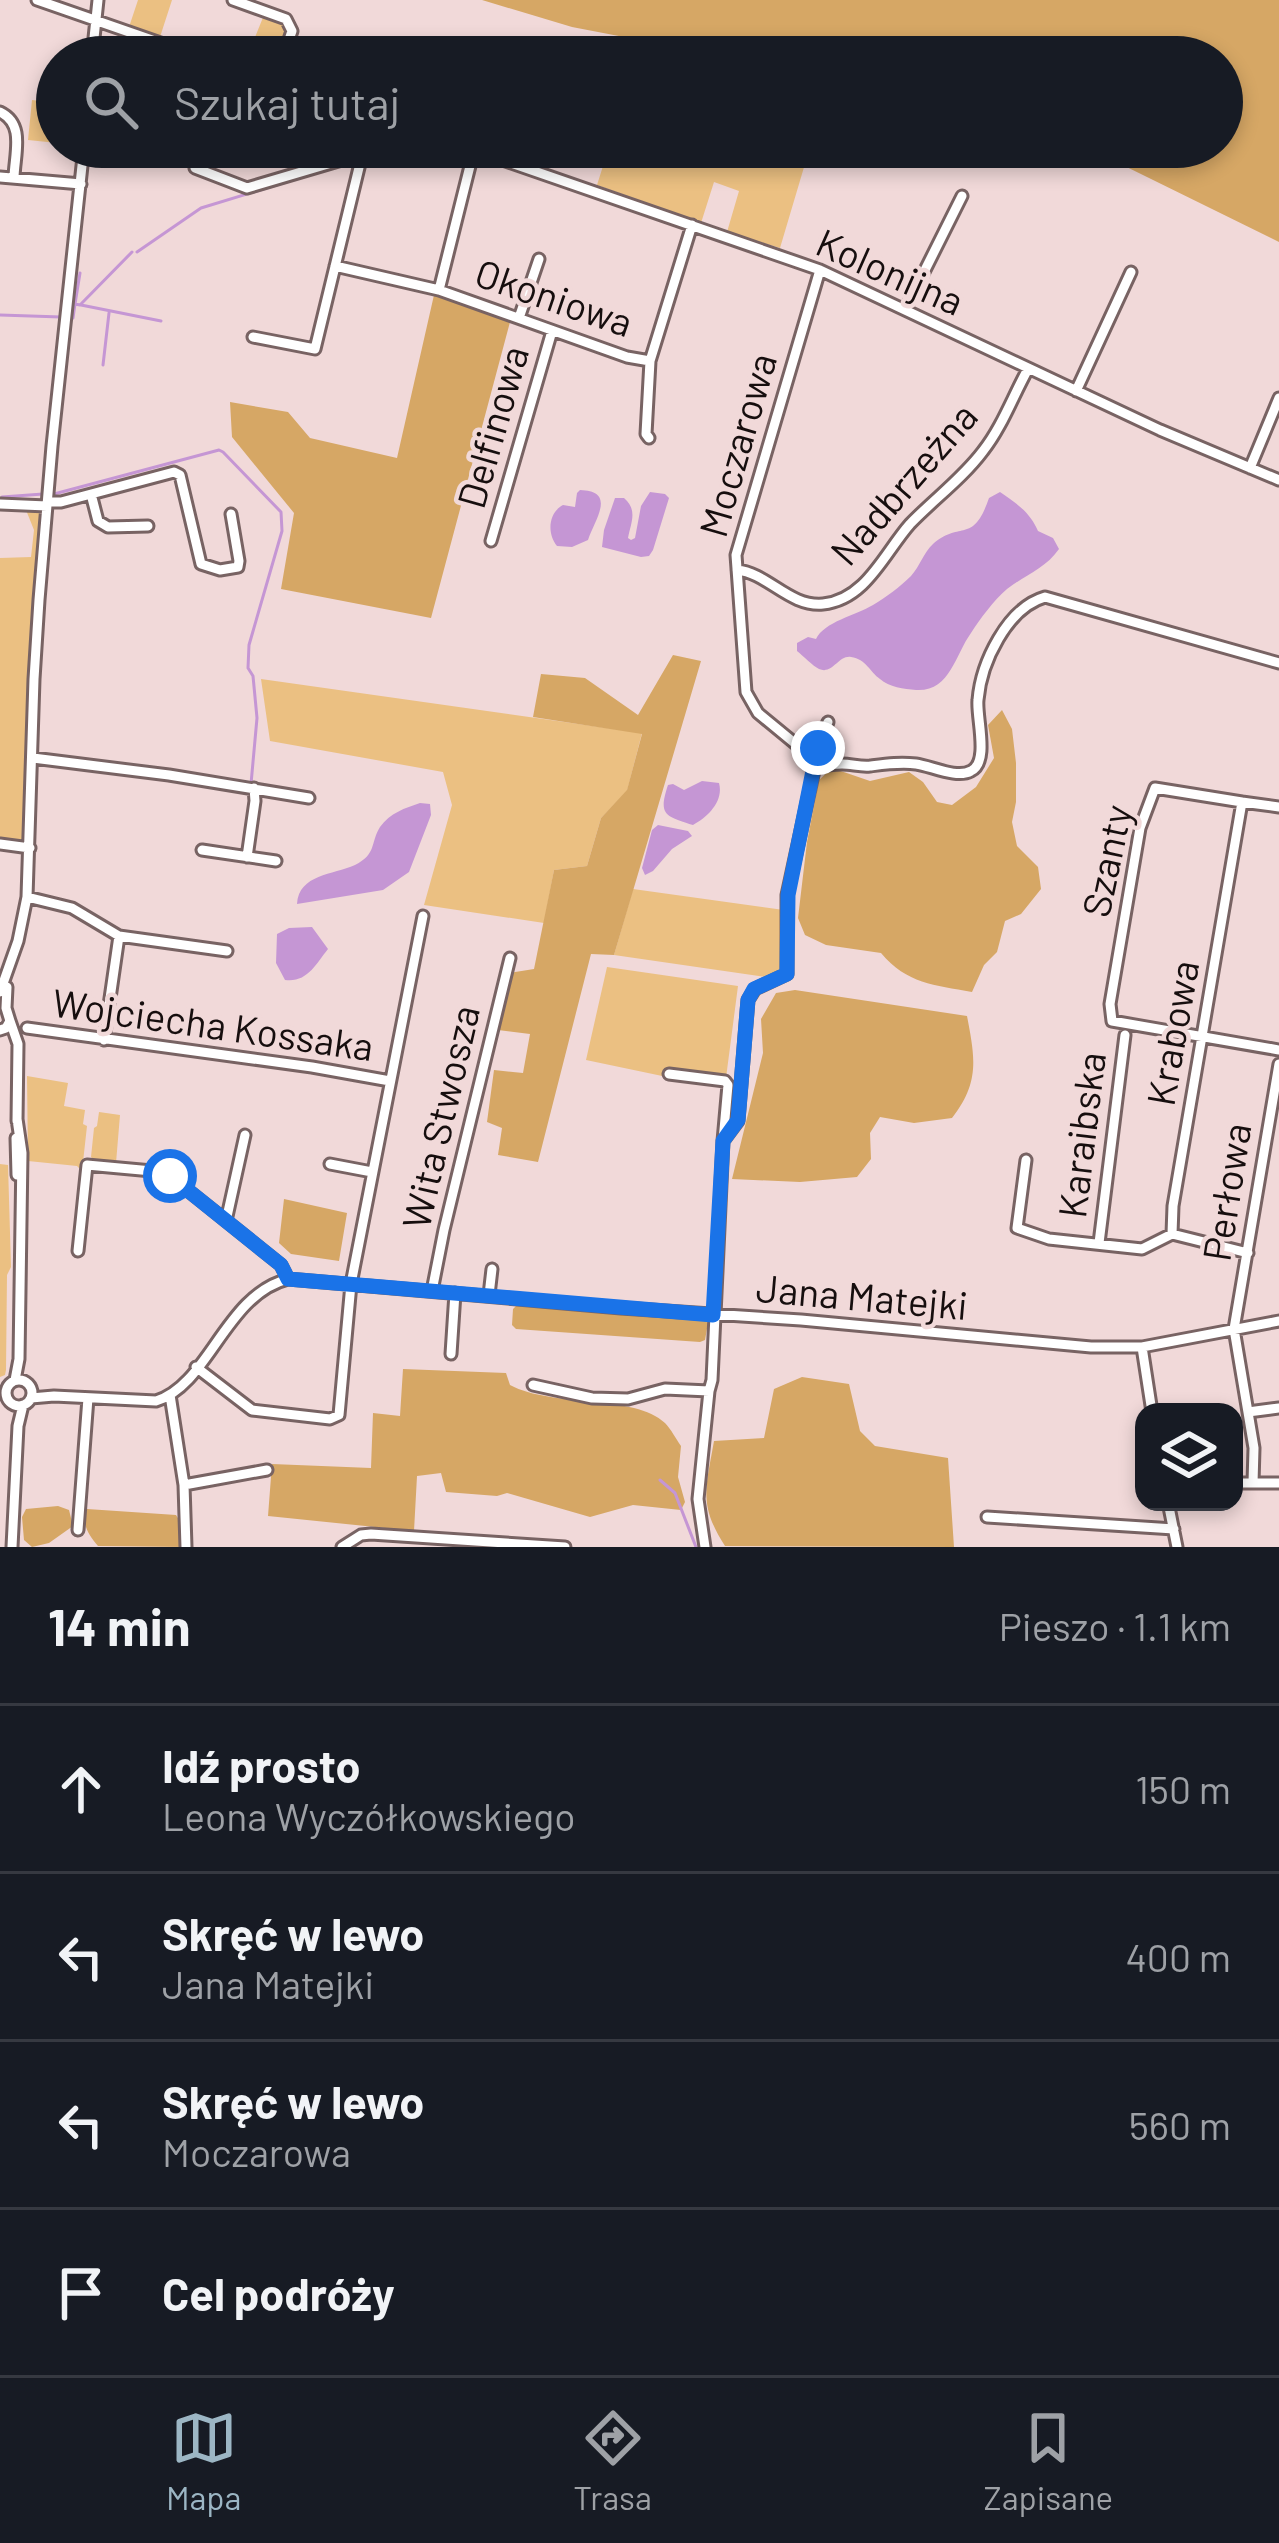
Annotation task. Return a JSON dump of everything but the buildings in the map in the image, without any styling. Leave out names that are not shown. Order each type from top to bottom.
[{"type":"street","points":[[37,0],[141,36]]},
{"type":"street","points":[[94,36],[98,0]]},
{"type":"street","points":[[233,0],[268,6],[291,23],[290,36]]},
{"type":"street","points":[[0,112],[11,117],[16,127],[14,177]]},
{"type":"street","points":[[0,992],[27,897],[34,679],[82,168]]},
{"type":"street","points":[[195,168],[248,188],[310,168]]},
{"type":"street","points":[[253,337],[316,349],[359,168]]},
{"type":"street","name":"Okoniowa","points":[[466,168],[439,290],[650,361]]},
{"type":"street","name":"Kolonijna","points":[[528,168],[820,270],[1279,480]]},
{"type":"street","points":[[0,177],[81,184]]},
{"type":"street","points":[[905,310],[962,196]]},
{"type":"street","name":"Okoniowa","points":[[650,438],[646,434],[650,361],[692,225]]},
{"type":"street","points":[[518,318],[539,260]]},
{"type":"street","points":[[335,266],[439,290]]},
{"type":"street","name":"Moczarowa","points":[[814,766],[809,754],[758,713],[746,692],[736,555],[820,270]]},
{"type":"street","points":[[1076,391],[1132,272]]},
{"type":"street","name":"Delfinowa","points":[[491,541],[552,331]]},
{"type":"street","name":"Nadbrzeżna","points":[[737,570],[801,602],[823,604],[857,589],[879,568],[908,526],[985,450],[1028,369]]},
{"type":"street","points":[[1250,468],[1279,398]]},
{"type":"street","points":[[0,504],[48,504],[167,473],[181,475],[201,564],[211,569],[238,567],[231,514]]},
{"type":"street","points":[[91,494],[98,521],[108,527],[148,526]]},
{"type":"street","points":[[723,1141],[738,1120],[748,1000],[754,989],[787,974],[788,895],[814,766],[891,762],[970,772],[981,752],[978,695],[1000,632],[1034,600],[1045,597],[1279,663]]},
{"type":"street","points":[[809,754],[818,748],[828,722]]},
{"type":"street","points":[[33,758],[309,798]]},
{"type":"street","points":[[247,857],[254,788]]},
{"type":"street","name":"Szanty","points":[[1125,1030],[1112,1021],[1110,1004],[1140,828],[1155,788],[1242,802]]},
{"type":"street","points":[[1242,802],[1279,807]]},
{"type":"street","name":"Krabowa","points":[[1172,1234],[1242,802]]},
{"type":"street","points":[[0,844],[30,848]]},
{"type":"street","points":[[202,850],[276,861]]},
{"type":"street","points":[[27,897],[72,908],[119,936],[226,951]]},
{"type":"street","points":[[196,1367],[251,1410],[330,1419],[339,1415],[351,1284],[423,916]]},
{"type":"street","points":[[104,1040],[119,936]]},
{"type":"street","name":"Wita Stwosza","points":[[432,1291],[510,958]]},
{"type":"street","points":[[7,975],[4,1027],[16,1051],[19,1359],[24,1370],[15,1392],[18,1426],[11,1547]]},
{"type":"street","name":"Wojciecha Kossaka","points":[[27,1028],[391,1081]]},
{"type":"street","points":[[1125,1030],[1279,1050]]},
{"type":"street","name":"Karaibska","points":[[1099,1243],[1125,1030]]},
{"type":"street","name":"Perłowa","points":[[1234,1329],[1279,1064]]},
{"type":"street","points":[[669,1074],[728,1085],[712,1380],[698,1499],[705,1547]]},
{"type":"street","points":[[226,1221],[245,1136]]},
{"type":"street","points":[[1026,1160],[1017,1228],[1049,1239],[1142,1249],[1172,1234],[1248,1253]]},
{"type":"street","points":[[330,1164],[372,1172]]},
{"type":"street","points":[[15,1392],[156,1401],[182,1386],[254,1296],[288,1279],[281,1265],[164,1173],[87,1166],[78,1251]]},
{"type":"street","points":[[489,1295],[492,1269]]},
{"type":"street","name":"Jana Matejki","points":[[288,1279],[1091,1347],[1142,1347],[1279,1321]]},
{"type":"street","points":[[451,1354],[455,1293]]},
{"type":"street","points":[[1234,1329],[1254,1448],[1253,1483]]},
{"type":"street","points":[[1142,1347],[1151,1403]]},
{"type":"street","points":[[533,1385],[592,1398],[628,1399],[665,1389],[709,1391]]},
{"type":"street","points":[[170,1395],[184,1485],[186,1547]]},
{"type":"street","points":[[78,1530],[88,1398]]},
{"type":"street","points":[[1248,1412],[1279,1408]]},
{"type":"street","points":[[184,1485],[267,1470]]},
{"type":"street","points":[[1243,1483],[1279,1483]]},
{"type":"street","points":[[1170,1511],[1178,1547]]},
{"type":"street","points":[[987,1517],[1174,1529]]},
{"type":"street","points":[[342,1547],[361,1535],[407,1542],[565,1547]]},
{"type":"shaded area","points":[[138,0],[172,0],[160,36],[129,27]]},
{"type":"shaded area","points":[[482,0],[1279,0],[1279,242],[1129,168],[1243,168],[1243,36],[619,36]]},
{"type":"shaded area","points":[[264,15],[284,22],[287,30],[285,36],[256,36]]},
{"type":"shaded area","points":[[32,100],[36,100],[36,141],[28,140]]},
{"type":"shaded area","points":[[602,168],[804,168],[780,248],[727,232],[739,191],[714,182],[701,223],[597,185]]},
{"type":"shaded area","points":[[434,295],[510,322],[431,618],[281,589],[294,513],[232,437],[230,402],[288,412],[310,438],[397,458]]},
{"type":"shaded area","points":[[580,490],[598,495],[601,501],[588,540],[572,547],[557,546],[552,518],[563,505],[575,507]]},
{"type":"shaded area","points":[[650,492],[669,498],[649,556],[602,547],[615,498],[624,498],[631,507],[631,540]]},
{"type":"shaded area","points":[[1000,492],[1027,513],[1038,531],[1053,538],[1059,549],[997,599],[937,685],[916,690],[892,686],[851,657],[819,669],[797,651],[797,643],[808,637],[816,639],[833,623],[898,588],[933,544],[972,527],[989,498]]},
{"type":"shaded area","points":[[26,510],[41,515],[23,842],[0,839],[0,558],[31,557],[34,530]]},
{"type":"shaded area","points":[[673,655],[701,661],[614,955],[591,954],[538,1162],[498,1155],[502,1128],[487,1122],[494,1070],[523,1073],[530,1034],[498,1030],[509,973],[534,969],[554,870],[587,866],[601,818],[627,790],[642,734],[533,717],[541,674],[585,678],[638,715]]},
{"type":"shaded area","points":[[261,679],[642,733],[627,791],[601,818],[587,866],[554,870],[544,923],[424,905],[452,805],[443,772],[270,741]]},
{"type":"shaded area","points":[[1002,710],[1012,729],[1016,763],[1012,822],[1017,846],[1038,867],[1041,889],[1021,914],[1005,921],[997,952],[984,965],[972,992],[911,977],[881,953],[826,945],[805,935],[798,918],[819,780],[832,768],[870,781],[909,772],[937,802],[952,805],[976,787],[994,758],[988,725]]},
{"type":"shaded area","points":[[702,781],[719,783],[720,790],[714,808],[704,818],[693,825],[666,813],[668,785],[684,790]]},
{"type":"shaded area","points":[[420,803],[430,804],[431,815],[409,872],[383,890],[297,904],[310,881],[362,861],[384,822]]},
{"type":"shaded area","points":[[658,825],[692,836],[645,875],[642,868],[652,830]]},
{"type":"shaded area","points":[[633,889],[784,910],[782,970],[765,977],[614,955]]},
{"type":"shaded area","points":[[312,927],[328,949],[305,975],[285,980],[276,963],[277,934]]},
{"type":"shaded area","points":[[607,967],[738,986],[726,1078],[667,1077],[586,1060]]},
{"type":"shaded area","points":[[795,990],[967,1016],[973,1069],[967,1093],[952,1118],[914,1123],[880,1117],[870,1133],[871,1159],[857,1177],[800,1182],[732,1179],[763,1053],[761,1019],[776,993]]},
{"type":"shaded area","points":[[27,1076],[68,1083],[64,1106],[85,1110],[82,1171],[77,1166],[28,1161]]},
{"type":"shaded area","points":[[99,1112],[120,1115],[116,1163],[91,1157]]},
{"type":"shaded area","points":[[0,1164],[8,1165],[11,1267],[7,1275],[6,1370],[0,1377]]},
{"type":"shaded area","points":[[284,1199],[347,1213],[339,1261],[291,1254],[279,1243]]},
{"type":"shaded area","points":[[516,1306],[708,1323],[705,1340],[700,1342],[516,1329],[512,1325]]},
{"type":"shaded area","points":[[403,1369],[506,1373],[510,1385],[528,1392],[651,1414],[665,1423],[681,1446],[678,1477],[685,1502],[681,1510],[633,1505],[590,1517],[507,1493],[446,1492],[441,1473],[417,1476],[414,1531],[268,1516],[272,1464],[371,1468],[373,1413],[400,1416]]},
{"type":"shaded area","points":[[802,1377],[849,1384],[860,1431],[875,1446],[948,1458],[954,1547],[725,1546],[708,1507],[714,1441],[764,1438],[774,1389]]},
{"type":"shaded area","points":[[58,1506],[69,1510],[73,1526],[49,1543],[32,1547],[24,1540],[26,1509]]},
{"type":"shaded area","points":[[87,1509],[176,1515],[184,1547],[98,1546],[86,1529]]},
{"type":"waterway","points":[[137,252],[201,208],[319,172]]},
{"type":"waterway","points":[[73,318],[75,304],[80,305],[132,252]]},
{"type":"waterway","points":[[75,304],[80,273]]},
{"type":"waterway","points":[[81,305],[161,321]]},
{"type":"waterway","points":[[103,365],[109,313]]},
{"type":"waterway","points":[[0,315],[61,317]]},
{"type":"waterway","points":[[54,494],[219,450],[281,512],[282,531],[249,645],[257,718],[251,784]]},
{"type":"waterway","points":[[2,497],[43,494]]},
{"type":"waterway","points":[[660,1480],[675,1493],[696,1547]]},
{"type":"route","points":[[170,1176],[281,1265],[288,1279],[713,1315],[723,1141],[738,1120],[748,1000],[754,989],[787,974],[788,895],[814,766],[809,754],[818,748]]}]
